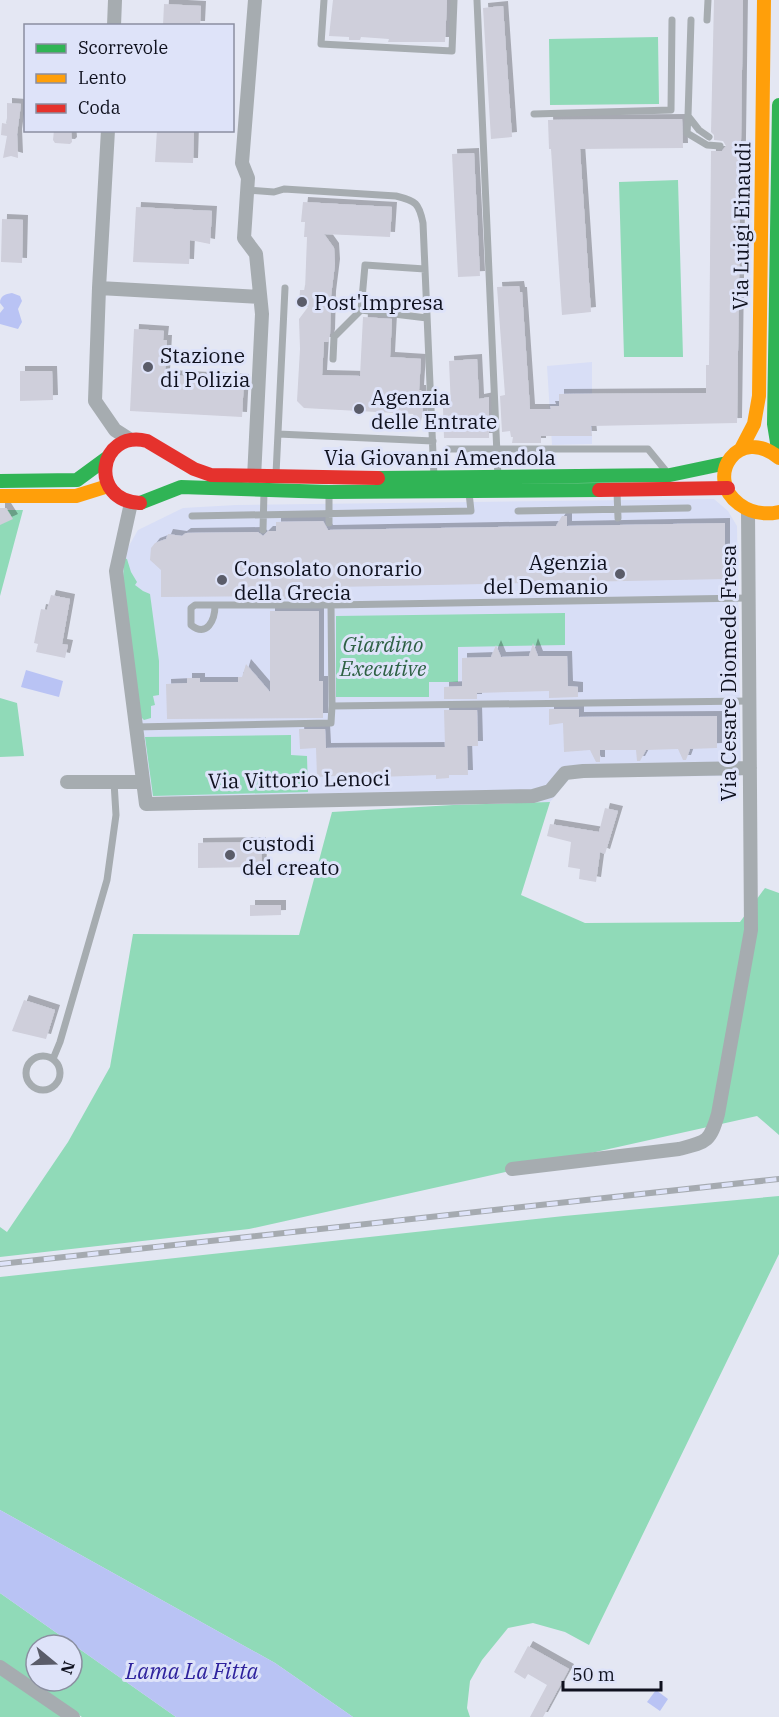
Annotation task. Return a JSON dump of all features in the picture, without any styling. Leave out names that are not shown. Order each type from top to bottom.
[{"type":"main road","name":"Via Luigi Einaudi","points":[[741,449],[752,432],[758,413],[759,396],[764,0]]},
{"type":"main road","name":"Via Luigi Einaudi","points":[[779,105],[774,424],[779,456]]},
{"type":"main road","points":[[0,481],[77,480],[107,458],[112,450],[129,440]]},
{"type":"main road","name":"Via Giovanni Amendola","points":[[129,440],[150,441],[204,474],[254,478],[497,479],[670,476],[728,463]]},
{"type":"main road","points":[[779,456],[760,447],[752,446],[741,449],[732,455],[724,478],[730,494],[748,510],[768,516],[779,512]]},
{"type":"main road","points":[[159,448],[169,465],[166,485],[160,494]]},
{"type":"main road","points":[[107,458],[105,477],[108,486],[114,494],[131,503]]},
{"type":"main road","points":[[3,498],[76,496],[108,486]]},
{"type":"main road","name":"Via Giovanni Amendola","points":[[131,503],[151,500],[160,494],[182,487],[329,492],[728,488]]},
{"type":"street","points":[[114,24],[115,0]]},
{"type":"street","points":[[254,478],[262,314],[256,254],[244,238],[248,178],[242,164],[255,0]]},
{"type":"street","points":[[108,132],[95,401],[115,430],[129,440]]},
{"type":"street","points":[[99,288],[259,297]]},
{"type":"street","name":"Via Vittorio Lenoci","points":[[131,503],[116,571],[146,804],[533,796],[550,790],[565,773],[750,768]]},
{"type":"street","name":"Via Cesare Diomede Fresa","points":[[512,1169],[679,1149],[702,1143],[712,1133],[718,1114],[751,930],[748,510]]},
{"type":"street","points":[[68,782],[143,782]]},
{"type":"street","points":[[0,1667],[73,1717]]},
{"type":"lane","points":[[324,0],[321,44],[452,51],[454,0]]},
{"type":"lane","points":[[477,0],[497,479]]},
{"type":"lane","points":[[707,20],[708,0]]},
{"type":"lane","points":[[534,114],[671,110],[672,20]]},
{"type":"lane","points":[[691,20],[687,133],[707,145],[720,146]]},
{"type":"lane","points":[[688,116],[699,130],[709,137]]},
{"type":"lane","points":[[247,190],[274,192],[284,189],[396,196],[412,200],[420,208],[423,223],[434,479]]},
{"type":"lane","points":[[333,359],[334,337],[361,310],[364,265],[425,269]]},
{"type":"lane","points":[[276,478],[285,288]]},
{"type":"lane","points":[[361,310],[427,318]]},
{"type":"lane","points":[[278,434],[433,441]]},
{"type":"lane","points":[[448,449],[648,449],[670,476]]},
{"type":"lane","points":[[646,488],[646,509]]},
{"type":"lane","points":[[617,489],[618,518]]},
{"type":"lane","points":[[263,530],[264,490]]},
{"type":"lane","points":[[558,490],[562,514]]},
{"type":"lane","points":[[329,492],[329,523]]},
{"type":"lane","points":[[371,513],[372,492]]},
{"type":"lane","points":[[420,492],[421,513]]},
{"type":"lane","points":[[192,516],[471,511],[469,492]]},
{"type":"lane","points":[[518,511],[562,514],[617,509],[688,507]]},
{"type":"lane","points":[[565,592],[565,601]]},
{"type":"lane","points":[[135,727],[331,723],[331,596]]},
{"type":"lane","points":[[215,605],[215,616],[209,627],[203,630],[191,625],[191,608],[195,605],[264,601],[331,605],[565,601],[619,597],[748,598]]},
{"type":"lane","points":[[332,706],[749,701]]},
{"type":"lane","points":[[53,1059],[107,880],[116,815],[114,782]]},
{"type":"lane","points":[[42,1056],[53,1059],[57,1063],[60,1074],[55,1084],[46,1089],[35,1088],[30,1084],[26,1074],[29,1064],[32,1060],[42,1056]]},
{"type":"shaded area","points":[[592,362],[592,444],[552,445],[547,366]]},
{"type":"shaded area","points":[[714,499],[728,511],[737,526],[741,776],[571,777],[550,802],[453,805],[150,796],[121,582],[122,558],[138,530],[183,508],[236,505]]},
{"type":"green space","points":[[658,37],[659,104],[550,105],[549,39]]},
{"type":"green space","points":[[678,180],[683,357],[624,357],[619,182]]},
{"type":"green space","points":[[0,510],[23,510],[0,596]]},
{"type":"green space","points":[[124,558],[127,559],[137,582],[135,585],[150,594],[159,661],[159,695],[153,696],[155,705],[151,706],[151,718],[144,720],[141,717],[123,580]]},
{"type":"green space","name":"Giardino Executive","points":[[565,613],[565,645],[458,647],[458,682],[429,682],[429,697],[336,697],[336,616]]},
{"type":"green space","points":[[0,698],[17,703],[24,756],[0,757]]},
{"type":"green space","points":[[291,735],[291,755],[307,756],[308,792],[153,796],[145,737]]},
{"type":"green space","points":[[550,802],[521,895],[585,923],[740,922],[765,888],[779,893],[779,1135],[757,1116],[249,1229],[0,1257],[0,1227],[7,1232],[68,1142],[110,1067],[133,934],[299,935],[332,812]]},
{"type":"green space","points":[[779,1196],[779,1254],[589,1645],[565,1632],[533,1623],[508,1628],[482,1660],[470,1681],[467,1708],[470,1717],[353,1717],[275,1663],[0,1510],[0,1277],[564,1216]]},
{"type":"green space","points":[[0,1593],[57,1633],[24,1633],[24,1677],[0,1661]]},
{"type":"green space","points":[[84,1652],[176,1717],[82,1717],[47,1693],[84,1693]]},
{"type":"green space","points":[[0,1672],[24,1688],[24,1693],[31,1693],[67,1717],[0,1717]]},
{"type":"water","points":[[12,293],[20,296],[22,301],[18,309],[22,322],[18,329],[0,324],[0,313],[4,308],[0,303],[1,299]]},
{"type":"water","points":[[26,670],[63,681],[59,697],[21,687]]},
{"type":"water","name":"Lama La Fitta","points":[[0,1510],[275,1663],[353,1717],[176,1717],[84,1652],[84,1633],[57,1633],[0,1593]]},
{"type":"water","points":[[656,1690],[668,1699],[660,1711],[647,1702]]},
{"type":"building","points":[[333,0],[447,0],[445,42],[388,42],[389,39],[361,37],[360,40],[349,40],[349,37],[329,36]]},
{"type":"building","points":[[714,0],[743,0],[737,423],[591,426],[592,436],[541,436],[541,443],[512,443],[513,437],[510,431],[502,432],[500,396],[505,395],[497,287],[519,286],[522,292],[530,409],[551,409],[550,406],[559,406],[559,394],[706,393],[706,365],[709,365],[711,151],[722,151],[726,146],[723,141],[714,140],[711,132]]},
{"type":"building","points":[[164,4],[201,6],[200,24],[163,24]]},
{"type":"building","points":[[503,6],[512,137],[491,139],[483,8]]},
{"type":"building","points":[[7,103],[21,104],[17,134],[18,158],[11,156],[3,158],[7,136],[1,135],[2,123],[7,124]]},
{"type":"building","points":[[682,119],[683,148],[580,149],[591,312],[562,315],[548,120]]},
{"type":"building","points":[[54,132],[71,132],[70,144],[55,143]]},
{"type":"building","points":[[157,132],[194,132],[193,163],[155,162]]},
{"type":"building","points":[[474,153],[480,276],[458,277],[452,154]]},
{"type":"building","points":[[303,202],[392,207],[390,237],[324,234],[334,248],[335,264],[330,334],[328,342],[324,342],[322,375],[360,376],[363,317],[392,319],[390,357],[421,359],[419,390],[421,390],[423,413],[420,425],[413,414],[304,408],[297,401],[299,319],[308,307],[299,306],[300,290],[305,290],[307,237],[304,237],[305,222],[301,222]]},
{"type":"building","points":[[136,207],[212,211],[210,244],[190,240],[189,264],[133,262]]},
{"type":"building","points":[[2,219],[23,220],[22,263],[1,262]]},
{"type":"building","points":[[134,329],[164,331],[163,340],[167,340],[165,375],[244,379],[242,417],[130,411]]},
{"type":"building","points":[[477,359],[479,399],[489,397],[489,438],[444,438],[443,408],[451,408],[449,361]]},
{"type":"building","points":[[20,371],[52,371],[53,400],[20,401]]},
{"type":"building","points":[[0,508],[6,508],[13,519],[0,525]]},
{"type":"building","points":[[562,516],[567,516],[567,526],[725,523],[725,555],[730,554],[731,570],[726,570],[726,579],[335,587],[326,595],[319,595],[319,599],[270,599],[270,596],[161,597],[161,570],[150,560],[151,548],[155,543],[166,539],[168,534],[182,536],[186,533],[258,532],[263,536],[268,531],[276,531],[276,522],[323,521],[328,530],[556,526]]},
{"type":"building","points":[[51,595],[70,599],[62,644],[68,645],[65,658],[36,652],[38,644],[34,643],[41,609],[47,610]]},
{"type":"building","points":[[270,611],[319,611],[319,681],[323,681],[323,718],[167,719],[166,684],[187,683],[187,678],[200,678],[200,682],[238,682],[238,677],[242,677],[246,664],[270,692]]},
{"type":"building","points":[[533,643],[538,656],[567,656],[568,686],[578,687],[578,697],[549,698],[549,691],[477,693],[477,699],[444,699],[444,687],[462,686],[462,658],[491,657],[496,645],[501,657],[529,656]]},
{"type":"building","points":[[549,709],[579,709],[579,717],[717,716],[717,748],[690,749],[686,760],[683,760],[678,749],[646,750],[640,761],[637,761],[636,750],[600,750],[600,762],[596,762],[590,750],[564,752],[563,723],[549,725]]},
{"type":"building","points":[[444,710],[477,710],[478,746],[467,746],[468,775],[449,775],[449,778],[436,779],[436,775],[345,778],[341,791],[335,776],[317,777],[316,748],[300,749],[299,729],[325,729],[326,748],[445,747]]},
{"type":"building","points":[[605,808],[618,811],[605,854],[600,852],[596,882],[579,879],[580,869],[568,867],[571,842],[547,836],[550,824],[599,832]]},
{"type":"building","name":"custodi del creato","points":[[261,842],[262,867],[198,868],[198,843]]},
{"type":"building","points":[[250,905],[281,905],[281,915],[250,916]]},
{"type":"building","points":[[24,1000],[55,1010],[46,1039],[12,1031]]},
{"type":"building","points":[[528,1646],[569,1669],[543,1717],[530,1717],[547,1685],[528,1674],[525,1679],[514,1672]]},
{"type":"railway","points":[[0,1264],[779,1179]]},
{"type":"traffic: fast","points":[[779,105],[774,424],[779,455]]},
{"type":"traffic: fast","points":[[0,481],[77,480],[107,458]]},
{"type":"traffic: fast","points":[[378,478],[670,475],[727,463]]},
{"type":"traffic: fast","points":[[140,503],[181,487],[329,492],[599,490]]},
{"type":"traffic: slow","points":[[741,449],[754,424],[759,396],[764,0]]},
{"type":"traffic: slow","points":[[779,458],[764,449],[751,447],[739,450],[730,458],[725,469],[724,481],[729,493],[744,507],[758,512],[779,512]]},
{"type":"traffic: slow","points":[[0,496],[76,496],[108,486]]},
{"type":"traffic: jam","points":[[140,503],[123,499],[112,491],[106,479],[106,467],[110,455],[118,445],[130,440],[147,441],[194,469],[211,475],[378,478]]},
{"type":"traffic: jam","points":[[599,490],[728,488]]},
{"type":"place","name":"Post'Impresa","points":[[302,302]]},
{"type":"place","name":"Stazione di Polizia","points":[[148,367]]},
{"type":"place","name":"Agenzia delle Entrate","points":[[359,409]]},
{"type":"place","name":"Agenzia del Demanio","points":[[620,574]]},
{"type":"place","name":"Consolato onorario della Grecia","points":[[222,580]]},
{"type":"place","name":"custodi del creato","points":[[230,855]]}]
